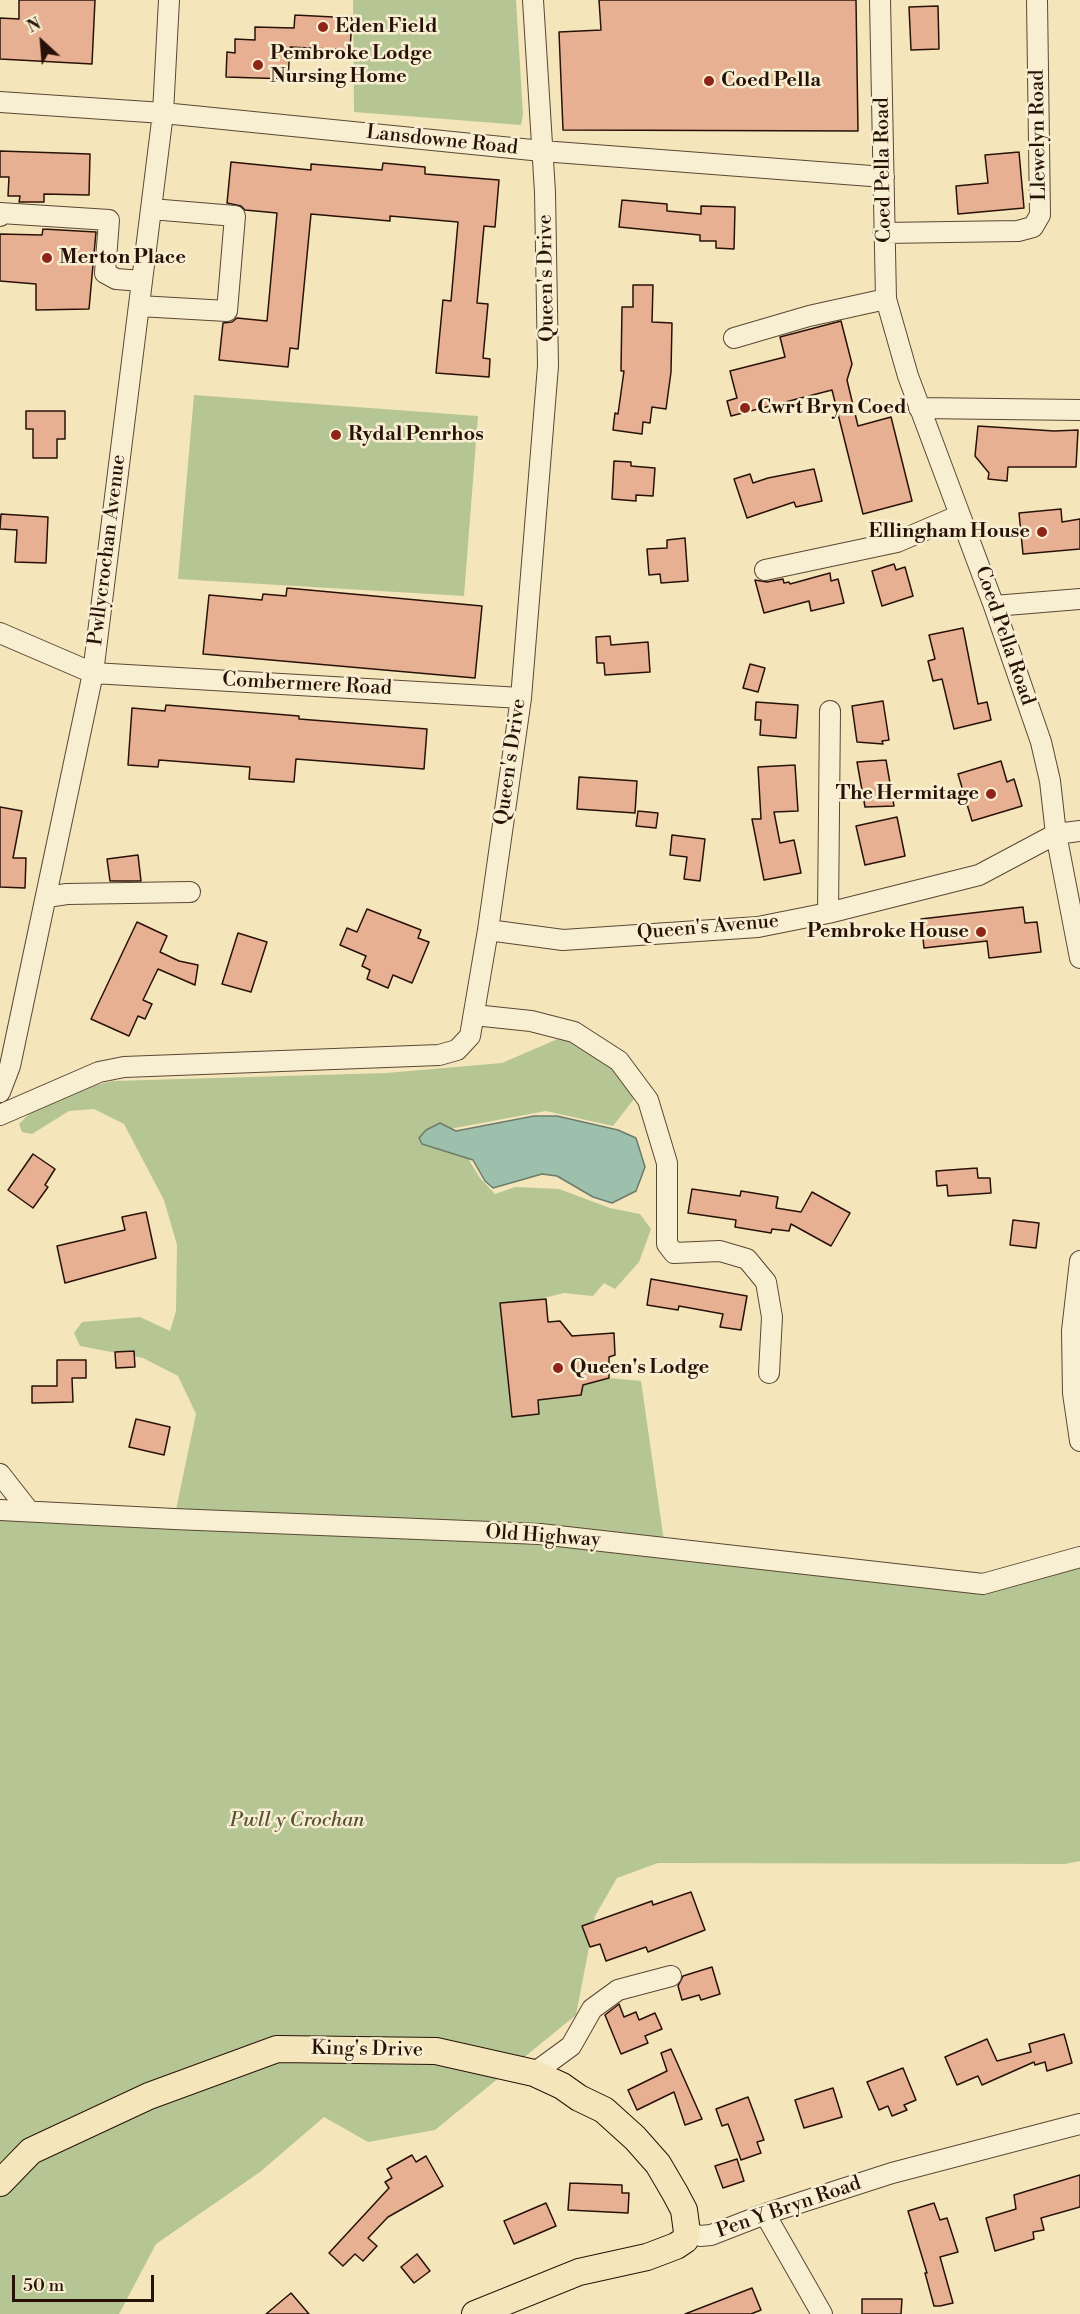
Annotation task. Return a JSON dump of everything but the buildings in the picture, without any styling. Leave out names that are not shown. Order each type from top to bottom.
[{"type":"main road","name":"King's Drive","points":[[0,2183],[31,2151],[149,2096],[277,2049],[436,2051],[534,2073],[562,2085],[579,2098],[604,2110],[658,2163],[684,2210],[687,2232]]},
{"type":"main road","name":"Pen Y Bryn Road","points":[[475,2314],[579,2272],[647,2257],[676,2246],[685,2240],[687,2232]]},
{"type":"street","name":"Pwllycrochan Avenue","points":[[0,1092],[10,1066],[93,673],[163,112],[169,0]]},
{"type":"street","name":"Queen's Drive","points":[[0,1115],[99,1072],[124,1067],[439,1054],[457,1050],[470,1036],[488,930],[521,698],[548,366],[548,274],[533,0]]},
{"type":"street","name":"Coed Pella Road","points":[[880,0],[886,299],[919,408],[994,606],[1041,742],[1050,781],[1056,834],[1080,958]]},
{"type":"street","name":"Llewelyn Road","points":[[884,233],[1018,231],[1033,227],[1040,215],[1038,0]]},
{"type":"street","name":"Lansdowne Road","points":[[0,102],[163,112],[542,151],[884,177]]},
{"type":"street","points":[[139,306],[227,312],[235,216],[151,209]]},
{"type":"street","points":[[0,216],[0,213],[109,220],[105,273],[116,279],[142,281]]},
{"type":"street","points":[[734,338],[809,316],[886,299]]},
{"type":"street","points":[[919,408],[1080,410]]},
{"type":"street","points":[[765,570],[897,542],[960,515]]},
{"type":"street","points":[[994,606],[1080,599]]},
{"type":"street","name":"Combermere Road","points":[[0,633],[93,673],[521,698]]},
{"type":"street","points":[[828,913],[830,711]]},
{"type":"street","points":[[1056,834],[1080,831]]},
{"type":"street","name":"Queen's Avenue","points":[[488,930],[563,940],[758,927],[828,913],[979,875],[1056,834]]},
{"type":"street","points":[[47,897],[67,894],[190,892]]},
{"type":"street","points":[[474,1015],[531,1021],[574,1032],[619,1061],[648,1100],[668,1163],[667,1244],[674,1253],[720,1251],[747,1260],[766,1282],[772,1317],[769,1373]]},
{"type":"street","points":[[1080,1261],[1073,1393],[1080,1442]]},
{"type":"street","points":[[0,1474],[28,1512]]},
{"type":"street","name":"Old Highway","points":[[0,1510],[540,1534],[982,1584],[1080,1557]]},
{"type":"street","points":[[534,2073],[571,2046],[592,2010],[618,1990],[671,1976]]},
{"type":"street","name":"Pen Y Bryn Road","points":[[687,2232],[700,2236],[711,2235],[765,2214],[892,2173],[1080,2124]]},
{"type":"street","points":[[765,2214],[822,2314]]},
{"type":"green space","points":[[353,0],[516,0],[523,115],[521,125],[354,112]]},
{"type":"green space","points":[[194,395],[478,416],[464,596],[178,579]]},
{"type":"green space","name":"Pwll y Crochan","points":[[574,1032],[641,1090],[613,1126],[546,1111],[428,1133],[466,1155],[480,1178],[495,1194],[515,1187],[559,1189],[610,1208],[640,1214],[651,1229],[639,1262],[615,1289],[604,1283],[593,1296],[564,1293],[540,1299],[500,1303],[512,1417],[539,1414],[538,1400],[581,1395],[583,1385],[609,1378],[641,1381],[665,1548],[982,1584],[1080,1557],[1080,1861],[1065,1864],[658,1863],[617,1878],[595,1916],[576,2015],[435,2130],[368,2142],[324,2117],[260,2172],[156,2244],[119,2314],[0,2314],[0,1510],[174,1519],[196,1414],[178,1376],[143,1358],[80,1346],[74,1333],[82,1322],[140,1317],[170,1331],[176,1311],[177,1245],[164,1200],[124,1124],[94,1109],[69,1111],[32,1134],[22,1132],[19,1124],[30,1113],[78,1089],[113,1081],[386,1073],[502,1063]]},
{"type":"shaded area","points":[[534,1116],[557,1116],[618,1130],[636,1138],[645,1167],[636,1191],[612,1203],[593,1197],[557,1176],[542,1174],[493,1188],[485,1181],[473,1160],[422,1144],[419,1138],[426,1130],[440,1123],[456,1131]]},
{"type":"place","name":"Eden Field","points":[[323,27]]},
{"type":"place","name":"Pembroke Lodge Nursing Home","points":[[258,65]]},
{"type":"place","name":"Coed Pella","points":[[709,81]]},
{"type":"place","name":"Merton Place","points":[[47,258]]},
{"type":"place","name":"Cwrt Bryn Coed","points":[[745,408]]},
{"type":"place","name":"Rydal Penrhos","points":[[336,435]]},
{"type":"place","name":"Ellingham House","points":[[1042,532]]},
{"type":"place","name":"The Hermitage","points":[[991,794]]},
{"type":"place","name":"Pembroke House","points":[[981,932]]},
{"type":"place","name":"Queen's Lodge","points":[[558,1368]]}]
